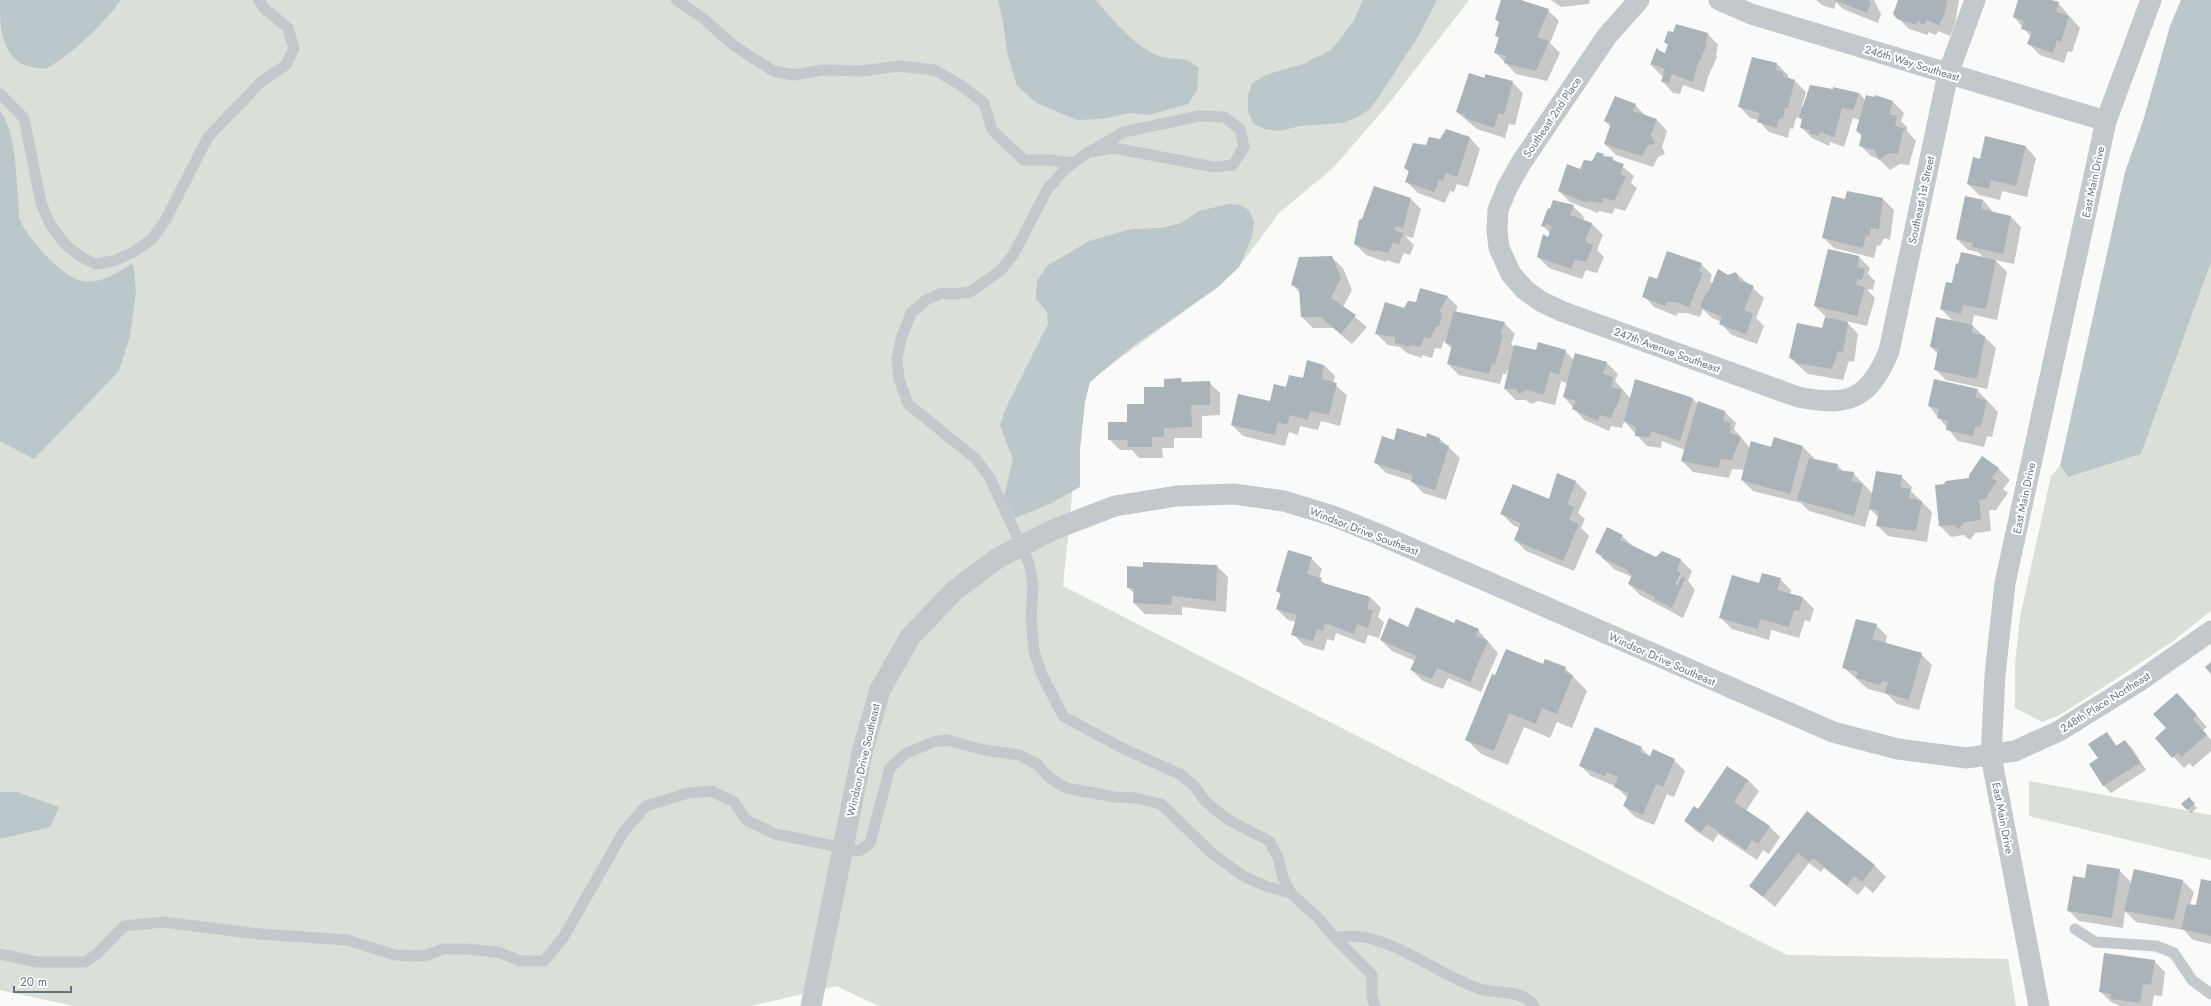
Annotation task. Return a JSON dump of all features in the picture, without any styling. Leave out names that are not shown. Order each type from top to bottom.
[{"type":"street","name":"Southeast 2nd Place","points":[[1499,248],[1497,231],[1498,210],[1510,182],[1607,36],[1639,0]]},
{"type":"street","name":"246th Way Southeast","points":[[1719,0],[1751,14],[2106,121]]},
{"type":"street","name":"Southeast 1st Street","points":[[1860,394],[1871,384],[1881,370],[1889,351],[1948,74],[1975,0]]},
{"type":"street","name":"East Main Drive","points":[[2039,1006],[1992,756],[1995,675],[2006,583],[2106,121],[2151,0]]},
{"type":"street","name":"247th Avenue Southeast","points":[[1499,248],[1511,274],[1525,290],[1561,311],[1798,398],[1818,401],[1834,401],[1860,394]]},
{"type":"street","name":"Windsor Drive Southeast","points":[[811,1006],[863,749],[880,690],[910,637],[954,591],[998,558],[1055,529],[1115,506],[1177,496],[1234,494],[1284,501],[1333,516],[1378,534],[1833,732],[1898,749],[1966,758],[1992,756]]},
{"type":"street","name":"248th Place Northeast","points":[[1992,756],[2015,751],[2059,731],[2141,680],[2211,631]]},
{"type":"lane","points":[[0,94],[24,118],[41,203],[51,226],[66,245],[80,256],[95,264],[113,261],[132,253],[152,239],[165,221],[208,137],[262,81],[286,64],[294,48],[288,28],[264,8],[259,0]]},
{"type":"lane","points":[[676,0],[703,18],[733,45],[773,71],[794,75],[822,70],[862,71],[899,66],[934,70],[959,84],[984,103],[992,130],[1024,160],[1049,160],[1074,163]]},
{"type":"lane","points":[[1090,152],[1114,148],[1214,168],[1233,165],[1244,147],[1240,130],[1224,117],[1200,116],[1124,132],[1090,152],[1065,169],[1047,190],[1013,255],[1001,270],[970,292],[953,294],[942,293],[926,300],[911,313],[901,339],[897,359],[899,379],[908,404],[976,459],[990,478],[1029,563],[1033,585],[1031,618],[1034,651],[1042,675],[1063,716],[1122,748],[1182,775],[1195,787],[1205,801],[1228,819],[1269,841],[1278,857],[1283,878],[1291,893],[1320,920],[1334,937],[1372,975],[1372,997],[1375,1006]]},
{"type":"lane","points":[[0,954],[37,962],[85,962],[97,954],[124,926],[163,922],[260,934],[347,940],[395,955],[424,956],[444,949],[466,949],[497,952],[521,961],[544,961],[563,938],[624,831],[646,806],[688,793],[711,791],[734,802],[746,820],[775,834],[858,851],[870,843],[890,768],[905,754],[933,742],[947,740],[984,750],[1019,755],[1036,764],[1050,778],[1066,788],[1114,798],[1136,798],[1161,804],[1215,856],[1245,877],[1268,887],[1291,893]]},
{"type":"lane","points":[[2075,929],[2095,942],[2156,946],[2174,953],[2192,980],[2211,994]]},
{"type":"lane","points":[[1334,937],[1366,937],[1396,946],[1463,982],[1494,992],[1518,994],[1531,1001],[1534,1006]]},
{"type":"shaded area","points":[[0,0],[1469,0],[1386,107],[1333,168],[1279,213],[1239,267],[1218,287],[1083,385],[1063,586],[1787,955],[2008,959],[2016,1006],[879,1006],[836,986],[751,1006],[74,1006],[0,990]]},
{"type":"shaded area","points":[[0,0],[121,0],[104,20],[77,47],[46,69],[30,67],[22,64],[9,52],[5,44],[1,27]]},
{"type":"shaded area","points":[[998,0],[1096,0],[1126,33],[1153,54],[1162,57],[1189,61],[1199,68],[1197,90],[1188,104],[1148,115],[1130,113],[1102,119],[1077,120],[1037,103],[1017,86],[1007,52]]},
{"type":"shaded area","points":[[1363,0],[1437,0],[1419,35],[1370,109],[1356,118],[1342,123],[1300,126],[1280,131],[1264,129],[1253,123],[1248,112],[1248,96],[1252,83],[1268,74],[1303,64],[1331,50],[1353,22]]},
{"type":"shaded area","points":[[2181,0],[2211,0],[2211,263],[2141,454],[2069,477],[2060,466],[2125,172],[2143,121],[2170,26]]},
{"type":"shaded area","points":[[0,111],[5,119],[12,140],[19,218],[30,237],[46,256],[65,273],[82,281],[95,281],[109,277],[133,263],[136,291],[130,336],[119,371],[34,459],[0,441]]},
{"type":"shaded area","points":[[1229,204],[1239,205],[1249,210],[1254,222],[1252,237],[1239,267],[1218,287],[1133,346],[1090,382],[1085,402],[1080,450],[1080,487],[1050,504],[1015,518],[1004,497],[1013,459],[1000,425],[1006,408],[1048,324],[1047,312],[1036,299],[1037,281],[1047,266],[1089,241],[1132,229],[1161,228],[1181,223],[1199,211]]},
{"type":"shaded area","points":[[2211,263],[2211,611],[2173,641],[2116,679],[2058,716],[2042,722],[2015,708],[2015,665],[2020,617],[2051,476],[2060,466],[2070,477],[2141,454]]},
{"type":"shaded area","points":[[2029,781],[2211,815],[2211,860],[2029,816]]},
{"type":"shaded area","points":[[0,792],[17,792],[59,807],[50,827],[0,839]]},
{"type":"building","points":[[1501,0],[1521,0],[1549,9],[1537,37],[1549,41],[1536,71],[1504,63],[1506,56],[1494,53],[1499,37],[1495,36],[1499,22],[1495,19]]},
{"type":"building","points":[[1834,0],[1869,0],[1871,3],[1867,13]]},
{"type":"building","points":[[1898,0],[1947,0],[1945,13],[1939,25],[1927,20],[1924,25],[1917,21],[1917,25],[1897,19],[1893,14]]},
{"type":"building","points":[[2018,0],[2052,0],[2059,2],[2056,12],[2069,16],[2061,42],[2057,40],[2053,53],[2027,44],[2032,32],[2021,29],[2024,21],[2013,17]]},
{"type":"building","points":[[1676,24],[1708,33],[1705,44],[1707,45],[1697,66],[1693,82],[1672,74],[1669,83],[1661,82],[1665,69],[1653,64],[1650,65],[1657,47],[1658,50],[1665,53],[1668,44],[1664,42],[1668,31],[1673,32]]},
{"type":"building","points":[[1752,57],[1777,63],[1776,70],[1783,72],[1783,76],[1795,80],[1788,108],[1785,108],[1783,119],[1779,118],[1777,128],[1757,122],[1760,113],[1738,107]]},
{"type":"building","points":[[1469,73],[1485,78],[1485,74],[1513,81],[1504,115],[1499,113],[1494,128],[1465,118],[1465,115],[1456,112]]},
{"type":"building","points":[[1810,85],[1833,89],[1833,87],[1859,93],[1853,110],[1842,108],[1834,137],[1819,132],[1819,136],[1809,133],[1810,130],[1800,128],[1802,119],[1799,118]]},
{"type":"building","points":[[1866,95],[1874,97],[1875,95],[1893,101],[1889,114],[1897,116],[1895,126],[1906,129],[1903,131],[1898,154],[1889,153],[1879,160],[1874,150],[1859,146],[1862,133],[1856,131]]},
{"type":"building","points":[[1615,96],[1636,104],[1633,111],[1657,119],[1651,135],[1655,143],[1647,146],[1642,156],[1604,144],[1611,123],[1604,121]]},
{"type":"building","points":[[1446,129],[1470,137],[1457,177],[1446,173],[1443,181],[1439,180],[1434,192],[1405,182],[1409,171],[1404,168],[1413,143],[1426,145],[1429,137],[1440,139]]},
{"type":"building","points":[[1985,136],[2026,146],[2016,186],[1991,180],[1989,189],[1967,184],[1973,157],[1980,159]]},
{"type":"building","points":[[1597,152],[1604,154],[1603,156],[1613,157],[1612,160],[1624,164],[1620,174],[1626,177],[1614,201],[1604,198],[1601,203],[1588,201],[1587,203],[1558,191],[1567,164],[1580,169],[1584,160],[1592,161]]},
{"type":"building","points":[[1374,186],[1411,198],[1403,228],[1396,226],[1394,230],[1403,233],[1399,245],[1393,242],[1388,253],[1375,250],[1376,252],[1354,244],[1359,220],[1362,219]]},
{"type":"building","points":[[1847,191],[1883,198],[1879,229],[1871,228],[1869,236],[1866,235],[1863,248],[1822,238],[1832,196],[1845,199]]},
{"type":"building","points":[[1965,196],[1983,200],[1981,209],[2011,216],[2003,254],[1972,247],[1973,243],[1956,239]]},
{"type":"building","points":[[1553,200],[1574,205],[1570,215],[1592,223],[1585,242],[1593,245],[1586,262],[1575,260],[1571,269],[1537,257],[1543,234],[1548,237],[1552,226],[1546,224],[1545,227],[1541,226]]},
{"type":"building","points":[[1828,249],[1859,256],[1857,267],[1865,269],[1862,280],[1857,279],[1856,285],[1865,287],[1857,316],[1814,306]]},
{"type":"building","points":[[1667,251],[1702,263],[1699,271],[1703,273],[1689,307],[1676,302],[1667,302],[1665,306],[1642,297],[1649,276],[1657,279]]},
{"type":"building","points":[[1961,252],[1996,260],[1986,309],[1963,305],[1961,314],[1940,309],[1946,282],[1952,283],[1956,263],[1958,264]]},
{"type":"building","points":[[1332,256],[1341,278],[1331,298],[1356,315],[1341,334],[1321,317],[1301,317],[1299,288],[1291,285],[1299,257]]},
{"type":"building","points":[[1718,269],[1728,275],[1736,272],[1739,280],[1754,286],[1744,310],[1753,314],[1746,334],[1719,324],[1722,317],[1700,307],[1706,292],[1708,293]]},
{"type":"building","points":[[1420,288],[1448,296],[1439,312],[1442,313],[1439,327],[1436,327],[1430,339],[1424,337],[1421,347],[1411,345],[1411,347],[1395,343],[1395,337],[1375,334],[1385,302],[1404,308],[1408,301],[1416,302]]},
{"type":"building","points":[[1454,311],[1505,322],[1500,334],[1503,335],[1495,364],[1492,363],[1489,374],[1447,364],[1452,345],[1445,343]]},
{"type":"building","points":[[1825,317],[1848,322],[1843,352],[1838,351],[1832,369],[1796,363],[1796,360],[1789,358],[1797,323],[1822,328]]},
{"type":"building","points":[[1936,317],[1973,325],[1972,333],[1985,336],[1977,379],[1934,370],[1938,349],[1930,347]]},
{"type":"building","points":[[1538,342],[1566,350],[1559,375],[1550,371],[1544,395],[1527,390],[1519,394],[1516,389],[1504,389],[1514,345],[1536,350]]},
{"type":"building","points":[[1575,353],[1607,362],[1603,374],[1613,377],[1611,387],[1622,390],[1617,407],[1615,407],[1611,418],[1600,415],[1598,421],[1572,409],[1576,401],[1563,397]]},
{"type":"building","points":[[1307,360],[1324,365],[1321,379],[1337,383],[1329,415],[1310,411],[1308,420],[1290,415],[1287,425],[1278,422],[1275,435],[1231,425],[1238,394],[1270,401],[1274,384],[1286,387],[1289,375],[1303,378]]},
{"type":"building","points":[[1181,378],[1181,382],[1210,381],[1210,405],[1191,405],[1192,427],[1164,428],[1164,437],[1152,437],[1152,447],[1127,447],[1128,440],[1108,440],[1108,422],[1127,422],[1127,404],[1144,404],[1144,387],[1164,387],[1164,379]]},
{"type":"building","points":[[1635,379],[1693,398],[1680,441],[1651,431],[1650,437],[1635,436],[1636,427],[1624,421]]},
{"type":"building","points":[[1934,379],[1978,389],[1975,398],[1987,400],[1981,427],[1976,426],[1973,436],[1946,430],[1948,421],[1937,418],[1939,409],[1928,406]]},
{"type":"building","points":[[1698,401],[1725,411],[1723,421],[1731,423],[1730,433],[1741,437],[1732,460],[1721,459],[1718,468],[1681,461]]},
{"type":"building","points":[[1397,428],[1426,437],[1427,433],[1440,438],[1439,442],[1449,446],[1435,490],[1411,482],[1413,475],[1374,463],[1382,436],[1394,440]]},
{"type":"building","points":[[1774,437],[1803,446],[1790,494],[1741,480],[1751,441],[1771,447]]},
{"type":"building","points":[[1982,456],[1999,468],[1992,478],[1997,481],[1985,499],[1979,500],[1981,520],[1964,522],[1959,529],[1953,525],[1939,526],[1935,485],[1944,484],[1946,481],[1969,478],[1969,475]]},
{"type":"building","points":[[1809,458],[1838,464],[1836,470],[1854,472],[1852,481],[1863,484],[1854,516],[1797,500]]},
{"type":"building","points":[[1876,471],[1902,475],[1900,487],[1910,489],[1909,498],[1922,501],[1916,531],[1876,526],[1879,511],[1869,509]]},
{"type":"building","points":[[1557,473],[1576,481],[1567,504],[1574,507],[1569,520],[1579,524],[1563,561],[1514,540],[1521,523],[1500,514],[1513,484],[1549,499]]},
{"type":"building","points":[[1607,527],[1623,535],[1620,540],[1656,557],[1662,551],[1681,559],[1677,571],[1681,572],[1675,585],[1678,585],[1682,577],[1685,578],[1672,608],[1654,599],[1655,597],[1628,584],[1632,575],[1626,569],[1602,558],[1603,556],[1595,552]]},
{"type":"building","points":[[1288,550],[1312,557],[1307,574],[1322,578],[1320,582],[1370,597],[1367,609],[1373,610],[1368,628],[1357,624],[1354,634],[1325,623],[1323,631],[1317,629],[1313,641],[1291,635],[1297,615],[1276,609],[1281,593],[1276,591]]},
{"type":"building","points":[[1143,562],[1217,565],[1216,601],[1172,596],[1171,605],[1133,603],[1134,588],[1127,588],[1127,566],[1143,567]]},
{"type":"building","points":[[1762,573],[1781,578],[1777,590],[1803,597],[1799,611],[1794,610],[1789,627],[1760,619],[1758,629],[1719,618],[1732,575],[1759,583]]},
{"type":"building","points":[[1416,607],[1454,623],[1456,619],[1479,629],[1476,636],[1488,641],[1470,682],[1437,668],[1432,679],[1410,670],[1417,656],[1380,640],[1389,618],[1408,627]]},
{"type":"building","points":[[1856,619],[1877,624],[1872,639],[1922,653],[1909,700],[1885,693],[1888,682],[1882,681],[1880,685],[1856,678],[1858,672],[1842,668]]},
{"type":"building","points":[[1506,649],[1543,664],[1545,659],[1566,667],[1564,672],[1573,675],[1557,714],[1542,708],[1536,724],[1509,713],[1494,751],[1465,740],[1492,674],[1495,675]]},
{"type":"building","points":[[2211,662],[2211,674],[2205,667]]},
{"type":"building","points":[[2177,693],[2197,715],[2193,719],[2207,735],[2181,757],[2178,753],[2172,758],[2155,738],[2166,728],[2153,714]]},
{"type":"building","points":[[1595,727],[1642,747],[1640,752],[1650,756],[1653,749],[1675,759],[1663,787],[1656,784],[1643,815],[1623,806],[1629,793],[1614,787],[1618,777],[1607,772],[1605,776],[1579,766]]},
{"type":"building","points":[[2107,732],[2116,746],[2125,740],[2140,763],[2103,786],[2089,764],[2098,758],[2088,744]]},
{"type":"building","points":[[1727,766],[1748,780],[1734,802],[1770,826],[1758,844],[1752,840],[1746,850],[1707,824],[1701,832],[1684,821],[1694,806],[1698,809]]},
{"type":"building","points":[[2189,797],[2195,804],[2187,810],[2181,804]]},
{"type":"building","points":[[1807,811],[1875,865],[1862,882],[1854,876],[1847,885],[1813,858],[1809,862],[1798,853],[1763,897],[1749,886]]},
{"type":"building","points":[[2087,864],[2120,869],[2112,918],[2067,911],[2073,876],[2085,878]]},
{"type":"building","points":[[2134,869],[2183,880],[2174,920],[2124,911]]},
{"type":"building","points":[[2201,879],[2211,881],[2211,936],[2181,929],[2187,904],[2196,905]]},
{"type":"building","points":[[2104,953],[2155,960],[2151,985],[2143,984],[2140,1003],[2111,999],[2111,994],[2099,992]]}]
